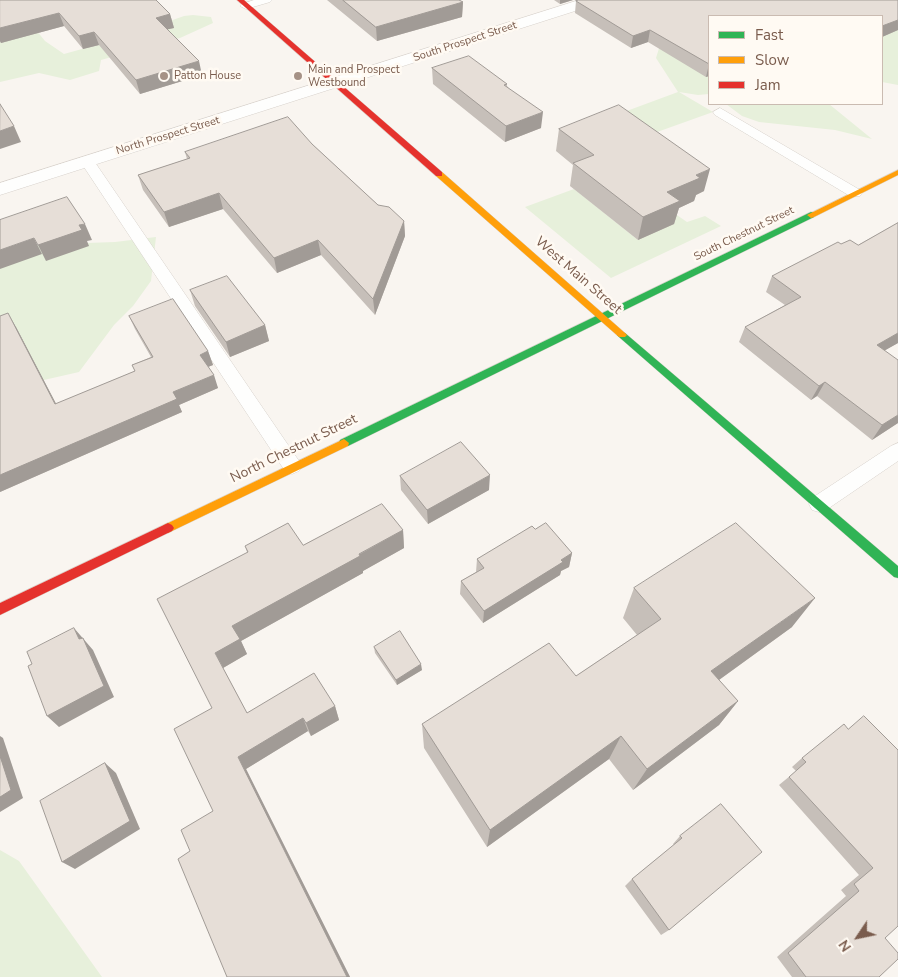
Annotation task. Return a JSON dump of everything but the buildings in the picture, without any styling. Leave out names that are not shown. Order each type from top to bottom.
[{"type":"main road","name":"West Main Street","points":[[243,3],[601,318],[898,573]]},
{"type":"main road","name":"South Chestnut Street","points":[[601,318],[898,172]]},
{"type":"main road","name":"North Chestnut Street","points":[[0,609],[601,318]]},
{"type":"street","name":"South Prospect Street","points":[[336,83],[595,0]]},
{"type":"street","name":"North Prospect Street","points":[[0,190],[336,83]]},
{"type":"lane","points":[[243,3],[266,0]]},
{"type":"lane","points":[[720,112],[855,193]]},
{"type":"lane","points":[[86,162],[292,466]]},
{"type":"lane","points":[[819,504],[898,451]]},
{"type":"green space","points":[[0,16],[28,20],[45,41],[64,54],[125,37],[184,16],[211,17],[213,23],[180,38],[101,60],[99,71],[70,80],[39,73],[0,82]]},
{"type":"green space","points":[[883,17],[898,26],[898,85],[883,82]]},
{"type":"green space","points":[[665,29],[708,35],[708,94],[698,95],[679,92],[713,112],[646,136],[605,119],[678,92],[656,58]]},
{"type":"green space","points":[[727,105],[830,105],[872,139],[835,130],[759,122],[742,116]]},
{"type":"green space","points":[[574,189],[638,240],[671,211],[687,222],[705,216],[721,226],[611,278],[525,207]]},
{"type":"green space","points":[[156,237],[151,281],[133,306],[114,325],[79,372],[0,390],[0,246],[115,242]]},
{"type":"green space","points":[[0,850],[19,861],[102,977],[0,977]]},
{"type":"traffic: fast","points":[[344,443],[811,215]]},
{"type":"traffic: fast","points":[[622,335],[898,573]]},
{"type":"traffic: slow","points":[[811,215],[898,172]]},
{"type":"traffic: slow","points":[[439,174],[622,335]]},
{"type":"traffic: slow","points":[[168,528],[344,443]]},
{"type":"traffic: jam","points":[[240,0],[439,174]]},
{"type":"traffic: jam","points":[[0,609],[168,528]]},
{"type":"place","name":"Patton House","points":[[164,76]]},
{"type":"place","name":"Main and Prospect Westbound","points":[[298,76]]}]
